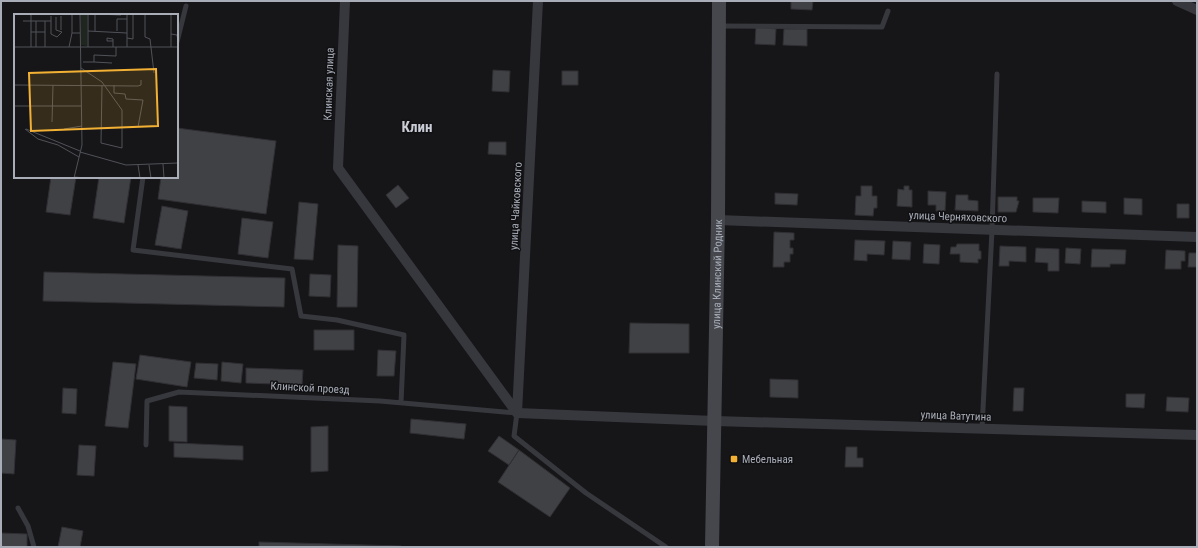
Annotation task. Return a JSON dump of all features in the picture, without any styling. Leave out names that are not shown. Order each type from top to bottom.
[{"type":"main road","name":"улица Клинский Родник","points":[[712,547],[718,220],[719,1]]},
{"type":"street","name":"Клинская улица","points":[[345,1],[338,168],[517,413]]},
{"type":"street","name":"улица Чайковского","points":[[517,413],[538,1]]},
{"type":"street","points":[[1177,1],[1197,10]]},
{"type":"street","name":"улица Черняховского","points":[[718,220],[1197,237]]},
{"type":"street","name":"улица Ватутина","points":[[517,413],[715,421],[1197,435]]},
{"type":"lane","points":[[178,38],[186,6]]},
{"type":"lane","points":[[719,26],[882,27],[888,11]]},
{"type":"lane","points":[[982,429],[992,230],[997,74]]},
{"type":"lane","points":[[143,178],[133,250],[292,269],[300,316],[337,320],[404,335],[401,403]]},
{"type":"lane","name":"Клинской проезд","points":[[146,445],[147,401],[179,392],[401,403],[517,413]]},
{"type":"lane","points":[[517,413],[514,436],[586,493],[666,547]]},
{"type":"lane","points":[[18,508],[28,526],[34,547]]},
{"type":"building","points":[[791,1],[813,1],[812,10],[791,9]]},
{"type":"building","points":[[756,27],[776,29],[775,45],[755,44]]},
{"type":"building","points":[[784,29],[807,29],[807,46],[783,45]]},
{"type":"building","points":[[493,70],[510,71],[509,92],[492,91]]},
{"type":"building","points":[[562,71],[578,71],[578,85],[562,85]]},
{"type":"building","points":[[178,128],[276,141],[266,214],[158,199],[161,178],[178,178]]},
{"type":"building","points":[[489,142],[506,142],[506,155],[488,154]]},
{"type":"building","points":[[51,178],[76,178],[70,215],[46,212]]},
{"type":"building","points":[[99,178],[131,178],[124,223],[93,218]]},
{"type":"building","points":[[398,185],[409,198],[396,208],[386,195]]},
{"type":"building","points":[[861,186],[872,186],[872,196],[877,196],[877,208],[874,208],[873,216],[855,215],[856,196],[861,196]]},
{"type":"building","points":[[904,186],[909,186],[909,190],[912,190],[912,207],[897,206],[898,189],[904,190]]},
{"type":"building","points":[[928,191],[946,192],[945,211],[936,211],[936,205],[928,205]]},
{"type":"building","points":[[775,193],[798,194],[797,205],[775,204]]},
{"type":"building","points":[[956,195],[968,195],[968,200],[978,201],[978,211],[955,210]]},
{"type":"building","points":[[998,197],[1017,197],[1017,201],[1019,201],[1016,212],[998,212]]},
{"type":"building","points":[[1033,198],[1059,198],[1058,213],[1033,212]]},
{"type":"building","points":[[1124,198],[1142,199],[1142,215],[1124,214]]},
{"type":"building","points":[[1082,201],[1106,202],[1106,213],[1082,212]]},
{"type":"building","points":[[299,202],[318,204],[313,260],[294,259]]},
{"type":"building","points":[[1177,204],[1189,204],[1189,218],[1177,218]]},
{"type":"building","points":[[162,206],[188,211],[181,249],[155,245]]},
{"type":"building","points":[[242,218],[273,222],[268,258],[238,254]]},
{"type":"building","points":[[774,232],[794,233],[794,240],[790,240],[790,248],[793,248],[793,254],[790,254],[790,262],[784,262],[784,267],[773,267]]},
{"type":"building","points":[[855,240],[885,241],[884,255],[867,254],[867,261],[854,260]]},
{"type":"building","points":[[893,241],[911,242],[910,260],[892,259]]},
{"type":"building","points":[[924,244],[940,245],[939,264],[923,263]]},
{"type":"building","points":[[957,244],[979,244],[981,259],[978,259],[978,263],[960,262],[960,254],[950,254],[951,247],[956,247]]},
{"type":"building","points":[[338,245],[358,246],[357,307],[337,307]]},
{"type":"building","points":[[1000,246],[1026,247],[1026,262],[1009,261],[1009,266],[999,266]]},
{"type":"building","points":[[1036,248],[1059,249],[1059,271],[1048,271],[1048,263],[1035,262]]},
{"type":"building","points":[[1066,248],[1081,249],[1080,264],[1065,263]]},
{"type":"building","points":[[1092,249],[1126,250],[1125,264],[1110,264],[1110,267],[1091,267]]},
{"type":"building","points":[[1166,250],[1185,251],[1185,261],[1181,261],[1181,269],[1165,269]]},
{"type":"building","points":[[1189,253],[1197,253],[1197,267],[1188,267]]},
{"type":"building","points":[[44,272],[285,278],[284,307],[43,301]]},
{"type":"building","points":[[310,274],[331,275],[330,297],[309,296]]},
{"type":"building","points":[[630,323],[689,324],[689,353],[629,353]]},
{"type":"building","points":[[314,330],[354,330],[354,350],[314,350]]},
{"type":"building","points":[[378,350],[396,351],[394,376],[377,376]]},
{"type":"building","points":[[140,355],[191,362],[187,387],[136,379]]},
{"type":"building","points":[[113,362],[136,364],[128,428],[105,426]]},
{"type":"building","points":[[222,362],[243,364],[241,383],[221,381]]},
{"type":"building","points":[[196,363],[218,364],[217,380],[194,378]]},
{"type":"building","points":[[246,368],[303,370],[302,385],[246,383]]},
{"type":"building","points":[[770,379],[798,380],[798,398],[770,397]]},
{"type":"building","points":[[63,388],[77,389],[76,414],[62,413]]},
{"type":"building","points":[[1014,388],[1024,388],[1023,411],[1013,411]]},
{"type":"building","points":[[1126,394],[1145,394],[1144,408],[1126,407]]},
{"type":"building","points":[[1167,397],[1189,398],[1188,412],[1166,411]]},
{"type":"building","points":[[169,406],[187,407],[187,442],[169,441]]},
{"type":"building","points":[[411,419],[466,424],[464,439],[410,433]]},
{"type":"building","points":[[328,426],[328,471],[311,472],[311,427]]},
{"type":"building","points":[[499,436],[519,450],[509,465],[488,451]]},
{"type":"building","points":[[1,439],[16,440],[14,474],[1,473]]},
{"type":"building","points":[[174,443],[243,446],[243,460],[174,457]]},
{"type":"building","points":[[79,445],[96,446],[94,476],[77,475]]},
{"type":"building","points":[[846,447],[857,447],[857,458],[863,458],[863,467],[845,467]]},
{"type":"building","points":[[519,450],[570,488],[550,517],[498,482]]},
{"type":"building","points":[[62,527],[83,531],[80,547],[58,547]]},
{"type":"building","points":[[1,533],[27,534],[27,547],[1,547]]},
{"type":"building","points":[[259,542],[401,546],[401,547],[259,547]]},
{"type":"place","name":"Мебельная","points":[[734,459]]},
{"type":"district","name":"Клин","points":[[417,127]]}]
